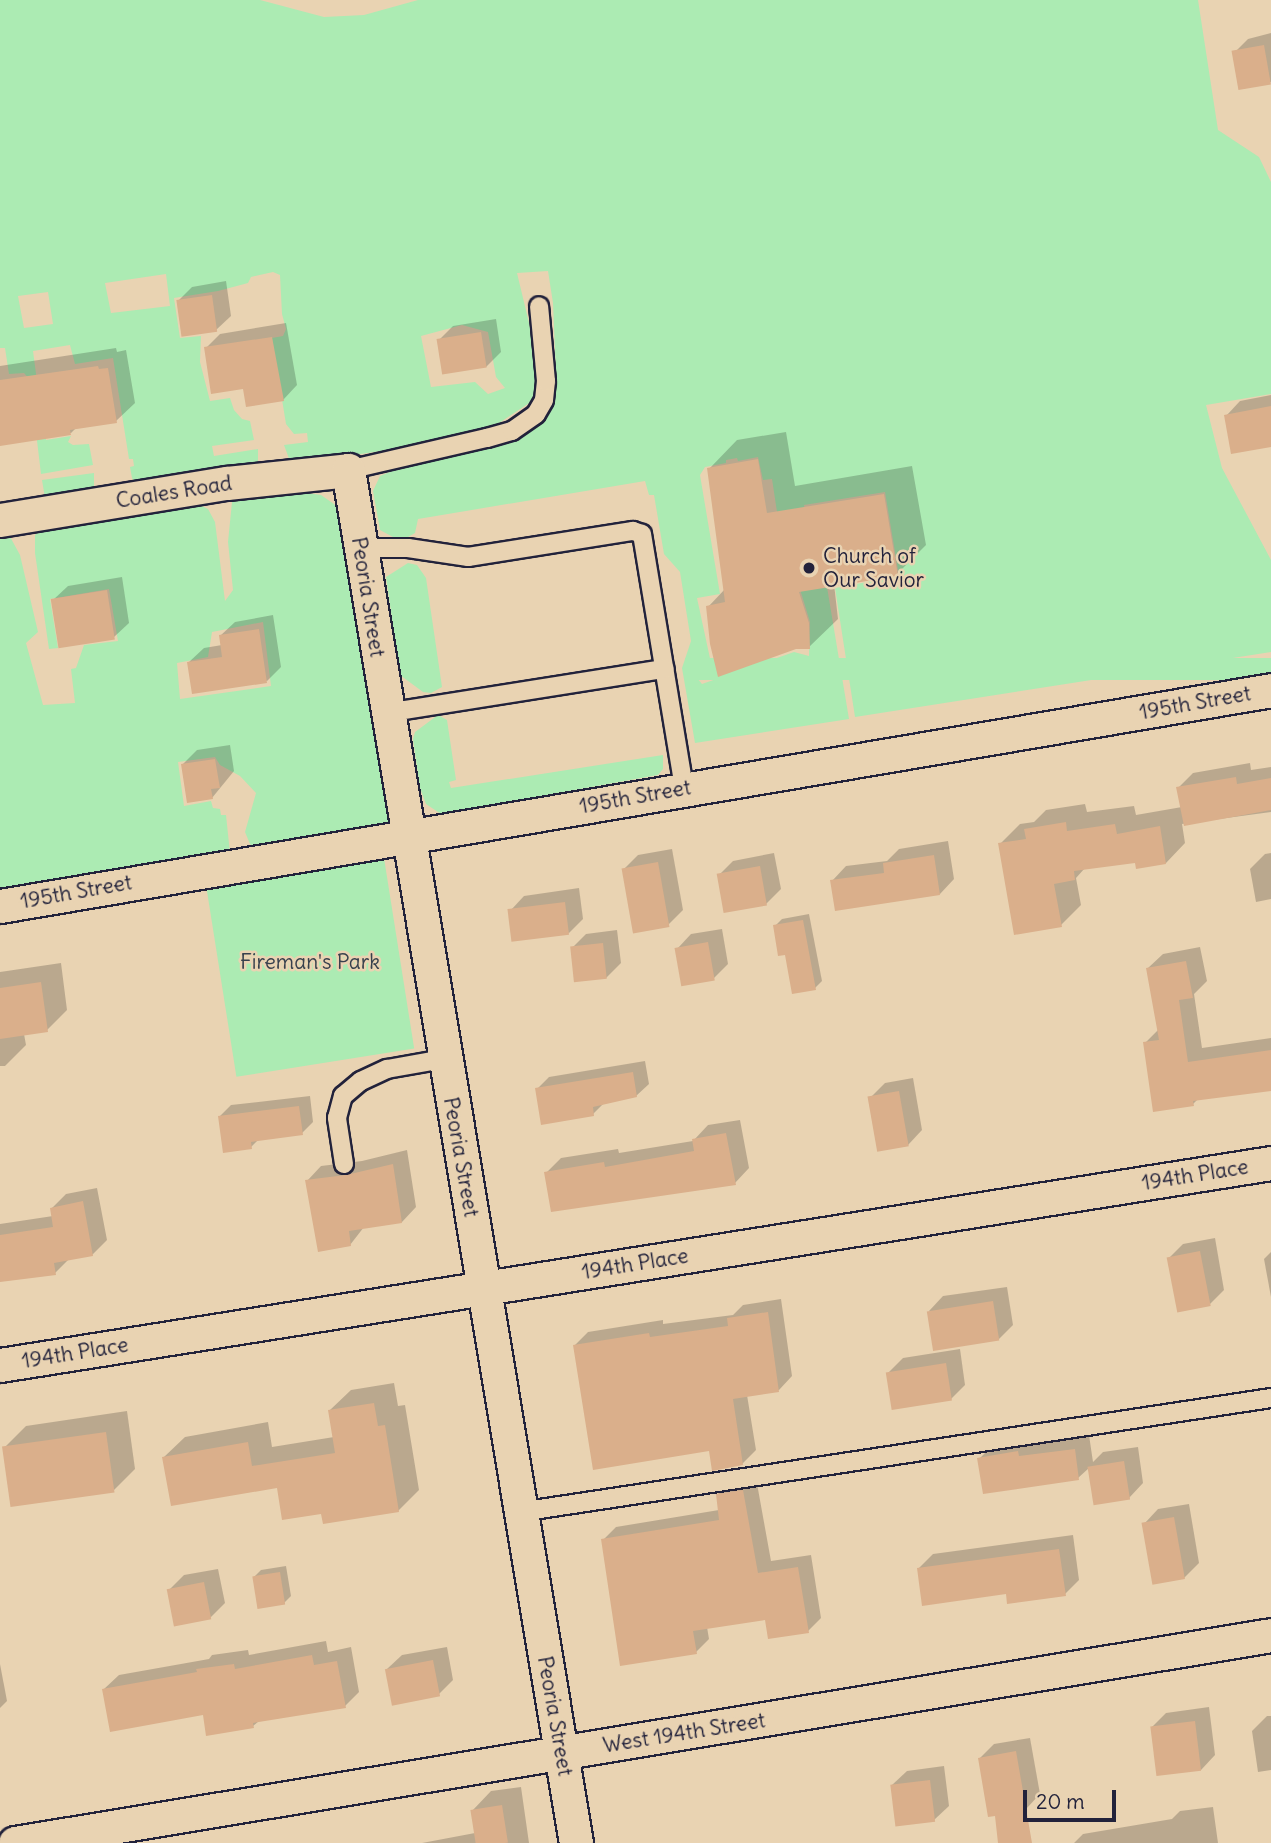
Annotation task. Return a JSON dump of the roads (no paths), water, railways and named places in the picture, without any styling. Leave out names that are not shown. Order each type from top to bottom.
[{"type":"street","name":"Coales Road","points":[[0,520],[227,483],[348,470]]},
{"type":"street","name":"Peoria Street","points":[[348,470],[386,713],[576,1843]]},
{"type":"street","name":"195th Street","points":[[0,905],[1271,690]]},
{"type":"street","name":"194th Place","points":[[0,1365],[1271,1163]]},
{"type":"street","name":"West 194th Street","points":[[15,1843],[1271,1635]]},
{"type":"lane","points":[[348,470],[486,439],[512,431],[536,414],[544,400],[546,381],[539,306]]},
{"type":"lane","points":[[360,548],[408,548],[468,556],[633,531],[642,534],[684,789]]},
{"type":"lane","points":[[386,713],[665,670]]},
{"type":"lane","points":[[344,1164],[337,1118],[343,1096],[361,1081],[387,1069],[444,1059]]},
{"type":"lane","points":[[520,1512],[1271,1398]]},
{"type":"place","name":"Church of Our Savior","points":[[809,568]]},
{"type":"park label","name":"Fireman's Park","points":[[310,962]]}]
